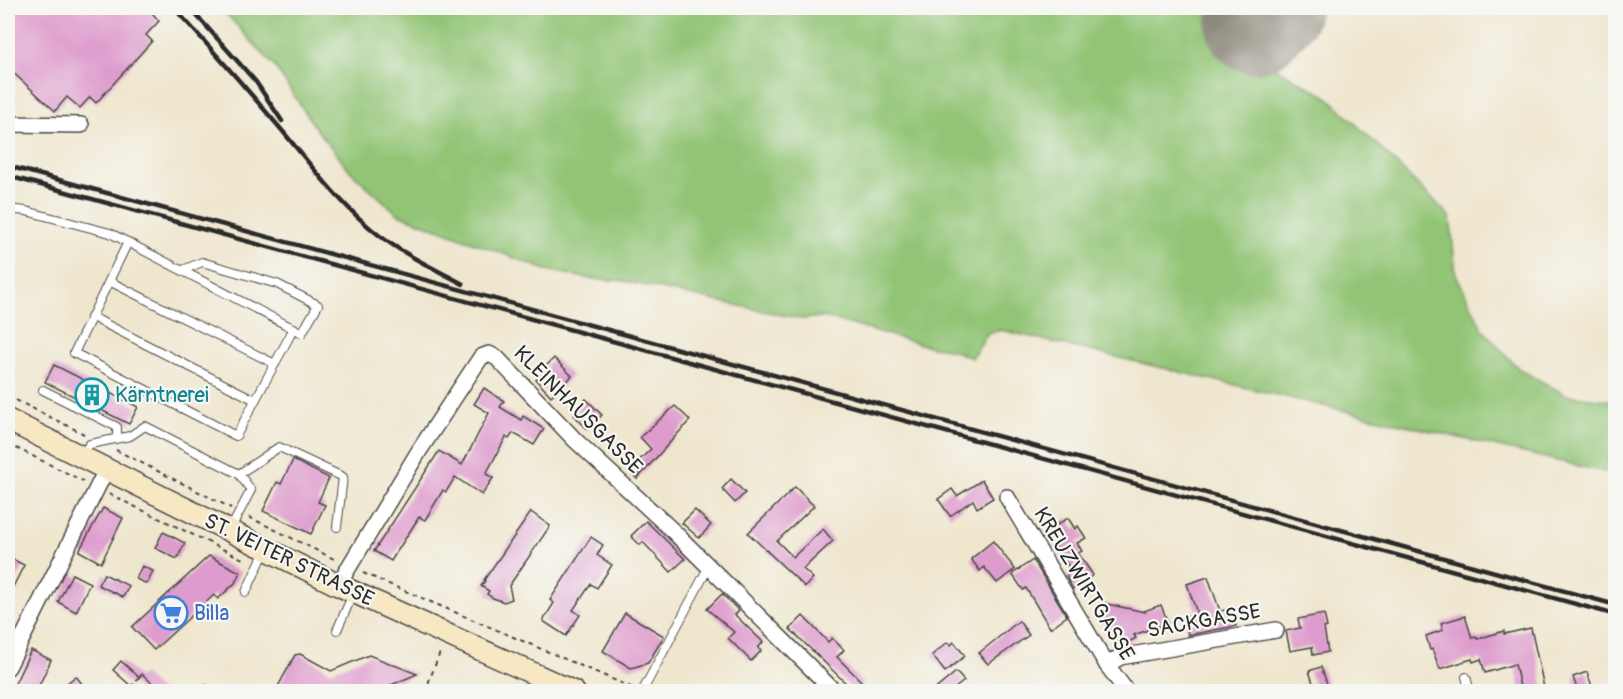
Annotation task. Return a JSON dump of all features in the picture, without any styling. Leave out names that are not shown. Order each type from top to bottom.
[{"type":"main road","name":"ST. VEITER STRASSE","points":[[8,420],[346,589],[448,634],[534,683],[574,692]]},
{"type":"street","points":[[8,124],[81,125]]},
{"type":"street","name":"KLEINHAUSGASSE","points":[[346,589],[348,566],[475,366],[481,357],[489,354],[497,358],[575,440],[709,566],[835,692]]},
{"type":"street","points":[[8,667],[106,470]]},
{"type":"street","name":"KREUZWIRTGASSE","points":[[1006,497],[1107,665],[1127,692]]},
{"type":"street","name":"SACKGASSE","points":[[1107,665],[1120,657],[1276,630]]},
{"type":"lane","points":[[8,209],[26,211],[110,232],[302,333],[318,305],[277,284],[202,262],[183,270]]},
{"type":"lane","points":[[128,242],[74,353],[236,436],[294,328]]},
{"type":"lane","points":[[109,281],[275,364]]},
{"type":"lane","points":[[92,317],[255,400]]},
{"type":"lane","points":[[43,390],[117,427],[117,438]]},
{"type":"lane","points":[[79,457],[90,444],[129,436],[145,426],[239,474],[251,490],[230,532]]},
{"type":"lane","points":[[239,474],[279,447],[343,477],[337,527]]},
{"type":"lane","points":[[246,592],[266,550]]},
{"type":"lane","points":[[640,691],[709,566]]},
{"type":"lane","points":[[337,630],[346,589]]},
{"type":"lane","points":[[1466,677],[1470,692]]},
{"type":"path","points":[[8,396],[348,566],[640,691]]},
{"type":"path","points":[[428,692],[429,681],[448,634]]},
{"type":"green space","points":[[221,8],[1215,8],[1274,67],[1329,98],[1450,216],[1456,274],[1483,330],[1519,369],[1566,395],[1615,401],[1615,436],[1605,472],[1001,330],[987,334],[972,358],[949,349],[932,347],[824,317],[801,319],[624,281],[591,279],[546,270],[398,214],[351,172],[317,130],[275,67]]},
{"type":"building","points":[[8,8],[148,8],[159,21],[146,35],[152,41],[96,103],[90,97],[80,108],[67,97],[55,111],[8,68]]},
{"type":"building","points":[[554,358],[572,376],[551,396],[536,380],[548,369],[546,366]]},
{"type":"building","name":"Kärntnerei","points":[[54,365],[138,407],[129,424],[45,382]]},
{"type":"building","points":[[484,388],[504,401],[500,407],[521,420],[523,416],[544,429],[534,445],[513,433],[509,439],[506,437],[486,474],[493,478],[482,495],[455,477],[446,492],[443,490],[425,520],[419,517],[391,561],[374,551],[439,451],[462,465],[489,413],[474,404]]},
{"type":"building","points":[[586,399],[602,415],[587,429],[574,415]]},
{"type":"building","points":[[675,406],[690,420],[637,479],[629,470],[651,449],[640,437]]},
{"type":"building","points":[[293,460],[329,478],[318,502],[325,505],[311,534],[263,511],[277,482],[281,484]]},
{"type":"building","points":[[731,479],[745,493],[735,503],[722,489]]},
{"type":"building","points":[[982,480],[993,498],[977,508],[973,500],[950,516],[938,499],[952,489],[957,496]]},
{"type":"building","points":[[795,487],[814,506],[777,541],[793,557],[823,529],[833,541],[803,569],[813,578],[805,587],[748,533]]},
{"type":"building","points":[[103,508],[123,518],[101,563],[79,551]]},
{"type":"building","points":[[695,510],[711,525],[699,538],[682,523]]},
{"type":"building","points":[[531,512],[550,526],[509,586],[512,599],[504,602],[493,598],[487,594],[489,591],[481,586]]},
{"type":"building","points":[[1068,518],[1075,529],[1078,526],[1086,538],[1077,543],[1082,551],[1078,553],[1093,575],[1073,589],[1066,576],[1072,572],[1055,545],[1059,543],[1050,529]]},
{"type":"building","points":[[646,521],[685,559],[671,572],[643,542],[640,545],[631,536]]},
{"type":"building","points":[[163,532],[185,543],[177,559],[155,548]]},
{"type":"building","points":[[591,537],[603,545],[597,555],[612,565],[597,588],[591,584],[573,610],[580,615],[566,636],[543,621],[554,603],[550,600]]},
{"type":"building","points":[[993,541],[1015,569],[997,583],[984,567],[980,571],[971,559]]},
{"type":"building","name":"Billa","points":[[209,556],[240,572],[235,583],[218,599],[214,595],[154,650],[132,627]]},
{"type":"building","points":[[8,557],[24,565],[8,597]]},
{"type":"building","points":[[1033,560],[1067,616],[1050,628],[1026,588],[1023,590],[1012,574]]},
{"type":"building","points":[[142,566],[153,571],[147,584],[136,579]]},
{"type":"building","points":[[72,574],[90,583],[76,612],[58,602]]},
{"type":"building","points":[[104,574],[129,586],[123,597],[98,585]]},
{"type":"building","points":[[1208,577],[1220,611],[1232,609],[1236,626],[1188,635],[1185,618],[1197,613],[1187,584]]},
{"type":"building","points":[[722,594],[739,611],[735,615],[763,642],[758,648],[761,651],[751,661],[728,638],[734,632],[707,609]]},
{"type":"building","points":[[1102,603],[1145,612],[1161,605],[1168,623],[1134,635],[1136,638],[1120,647],[1100,615]]},
{"type":"building","points":[[625,613],[664,636],[648,663],[631,668],[603,651]]},
{"type":"building","points":[[1324,614],[1328,652],[1313,655],[1312,647],[1290,651],[1286,631],[1300,628],[1298,619]]},
{"type":"building","points":[[803,616],[828,642],[832,638],[844,650],[837,657],[863,683],[855,692],[790,629]]},
{"type":"building","points":[[1465,616],[1472,638],[1477,639],[1504,631],[1504,634],[1531,628],[1545,692],[1521,692],[1515,664],[1485,673],[1481,659],[1473,662],[1472,659],[1440,669],[1426,636],[1443,630],[1441,623]]},
{"type":"building","points":[[1019,621],[1029,635],[988,664],[979,653]]},
{"type":"building","points":[[948,642],[951,645],[954,642],[965,656],[945,672],[932,655]]},
{"type":"building","points":[[31,650],[51,660],[36,692],[11,692]]},
{"type":"building","points":[[300,654],[331,671],[369,655],[417,674],[375,692],[275,692],[295,655]]},
{"type":"building","points":[[121,661],[139,677],[136,681],[142,674],[162,692],[141,692],[133,684],[131,686],[113,670]]},
{"type":"building","points":[[1321,667],[1330,692],[1316,692],[1309,671]]},
{"type":"building","points":[[956,672],[964,681],[950,692],[932,692]]},
{"type":"building","points":[[1587,672],[1594,692],[1578,692],[1573,677]]},
{"type":"building","points":[[76,676],[88,692],[56,692]]},
{"type":"runway","points":[[1255,24],[1271,8]]},
{"type":"railway","points":[[174,8],[352,212],[390,243],[420,262],[463,284]]},
{"type":"railway","points":[[190,8],[256,82],[282,121]]},
{"type":"railway","points":[[8,166],[1616,605]]},
{"type":"railway","points":[[8,176],[1616,615]]},
{"type":"place","name":"Kärntnerei","points":[[92,395]]},
{"type":"place","name":"Billa","points":[[171,613]]}]
